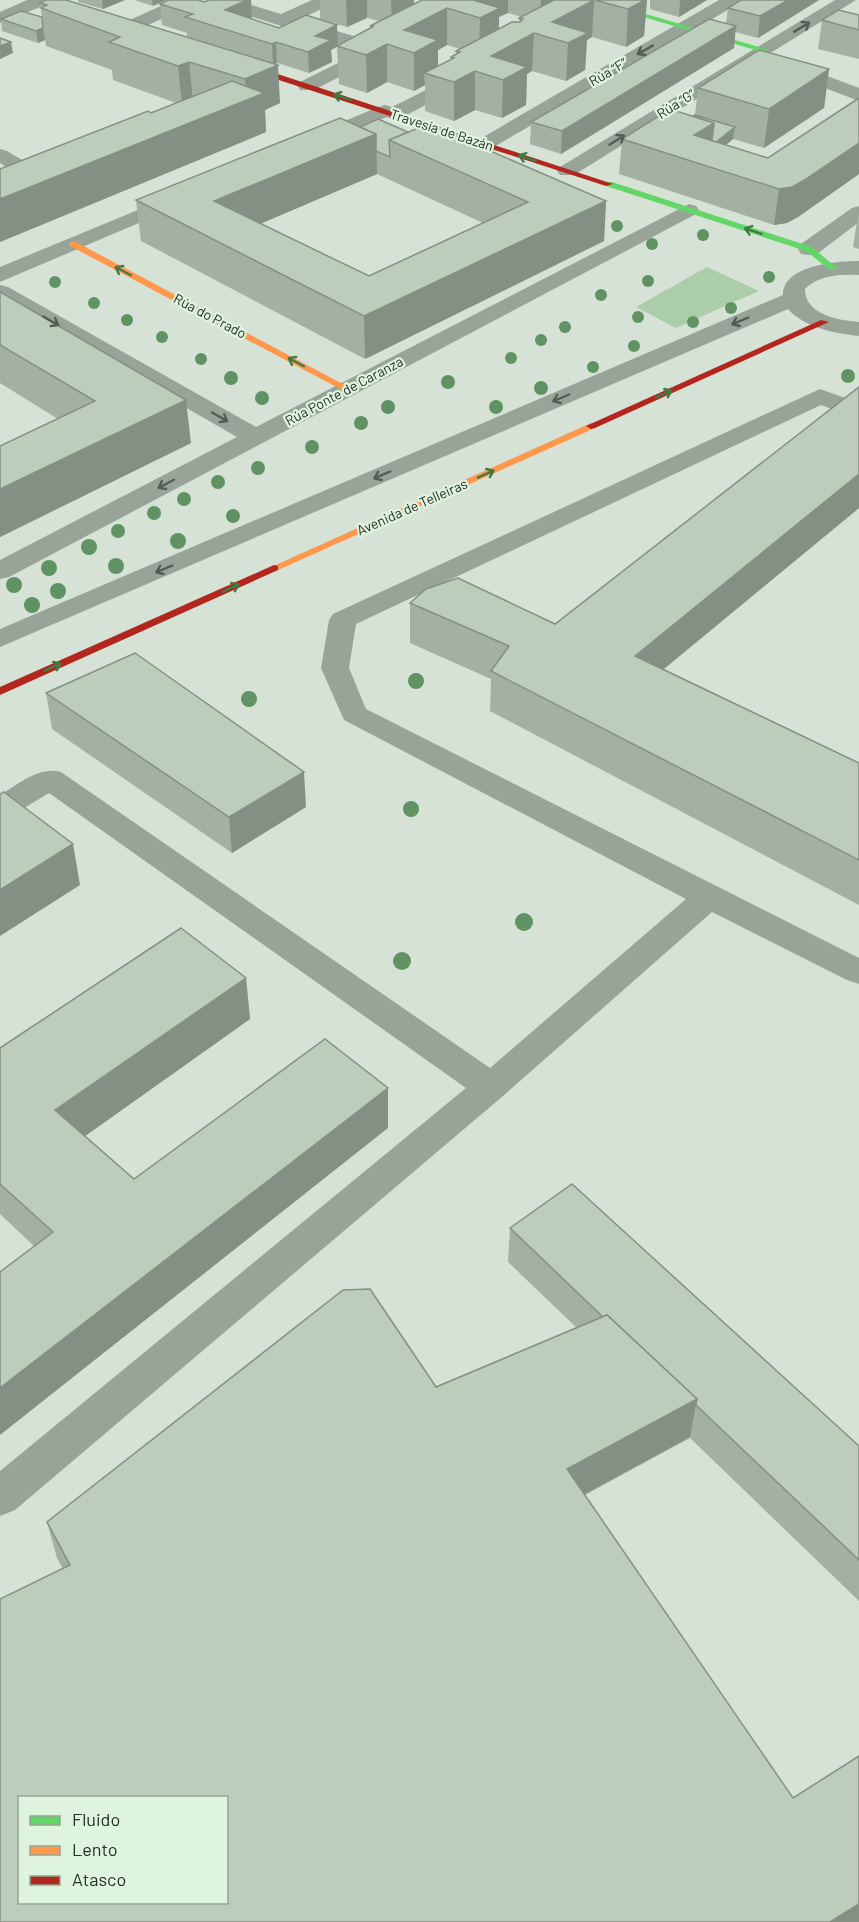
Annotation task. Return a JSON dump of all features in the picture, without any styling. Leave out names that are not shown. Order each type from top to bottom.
[{"type":"street","points":[[122,26],[188,0]]},
{"type":"street","points":[[217,0],[378,50]]},
{"type":"street","points":[[283,20],[326,0]]},
{"type":"street","name":"Rúa “F”","points":[[484,144],[732,0]]},
{"type":"street","name":"Rúa “G”","points":[[567,171],[847,0]]},
{"type":"street","points":[[0,18],[48,1]]},
{"type":"street","points":[[596,5],[686,27],[761,52],[859,95]]},
{"type":"street","points":[[122,26],[149,35]]},
{"type":"street","points":[[308,86],[398,40]]},
{"type":"street","name":"Travesía de Bazán","points":[[217,57],[808,249],[833,268]]},
{"type":"street","points":[[299,148],[389,113],[477,70]]},
{"type":"street","points":[[0,155],[42,180],[0,195]]},
{"type":"street","points":[[0,275],[202,189]]},
{"type":"street","name":"Rúa Ponte de Caranza","points":[[0,571],[689,210]]},
{"type":"street","points":[[808,249],[859,212]]},
{"type":"street","name":"Rúa do Prado","points":[[73,244],[347,389]]},
{"type":"street","points":[[859,268],[833,268],[815,272],[802,279],[794,288],[794,298],[799,307],[824,322],[859,329]]},
{"type":"street","points":[[0,292],[255,437]]},
{"type":"street","points":[[0,639],[794,298]]},
{"type":"street","name":"Avenida de Telleiras","points":[[0,691],[824,322]]},
{"type":"street","points":[[859,412],[820,396],[343,620],[335,668],[354,714],[859,972]]},
{"type":"street","points":[[0,808],[50,779],[491,1087]]},
{"type":"street","points":[[0,1497],[491,1087],[709,897]]},
{"type":"green space","points":[[707,267],[759,291],[676,328],[636,307]]},
{"type":"building","points":[[46,0],[66,0],[278,65],[245,79],[189,62],[178,66],[109,42],[120,37],[41,8],[47,5],[40,3]]},
{"type":"building","points":[[168,0],[204,2],[247,0],[225,10],[279,28],[306,15],[337,25],[315,36],[331,40],[308,52],[276,42],[272,44],[185,17],[193,14],[160,4]]},
{"type":"building","points":[[422,0],[473,0],[500,8],[480,18],[447,8],[404,30],[438,40],[414,53],[387,44],[366,55],[337,46],[374,26],[370,26]]},
{"type":"building","points":[[554,0],[594,0],[552,22],[588,33],[568,43],[534,33],[491,56],[527,67],[503,80],[475,71],[454,82],[424,73],[454,58],[451,57],[460,52],[456,51],[512,22],[520,22],[523,19],[519,18]]},
{"type":"building","points":[[595,0],[645,0],[628,9]]},
{"type":"building","points":[[741,0],[788,0],[760,16],[728,8]]},
{"type":"building","points":[[838,10],[859,15],[859,30],[822,20]]},
{"type":"building","points":[[21,11],[42,17],[43,28],[36,31],[1,19]]},
{"type":"building","points":[[709,19],[736,26],[562,131],[531,122]]},
{"type":"building","points":[[0,38],[11,42],[0,46]]},
{"type":"building","points":[[759,50],[829,69],[769,109],[698,88]]},
{"type":"building","points":[[232,81],[264,93],[0,199],[0,169]]},
{"type":"building","points":[[859,98],[859,143],[792,187],[779,189],[622,139],[670,109],[714,123],[694,135],[768,158]]},
{"type":"building","points":[[693,116],[735,127],[716,142],[712,141],[714,123]]},
{"type":"building","points":[[340,118],[376,134],[214,201],[369,276],[528,202],[389,140],[428,124],[606,201],[364,316],[136,200]]},
{"type":"building","points":[[378,119],[408,132],[389,140],[390,157],[376,151],[376,134],[360,127]]},
{"type":"building","points":[[0,292],[186,400],[0,489],[0,446],[95,401],[0,345]]},
{"type":"building","points":[[859,387],[859,474],[635,656],[859,763],[859,860],[491,671],[509,646],[410,603],[426,589],[458,578],[555,624]]},
{"type":"building","points":[[135,653],[304,772],[229,817],[46,693]]},
{"type":"building","points":[[4,792],[73,844],[0,890],[0,794]]},
{"type":"building","points":[[181,928],[246,978],[55,1110],[134,1179],[325,1039],[388,1088],[0,1388],[0,1272],[53,1232],[0,1184],[0,1048]]},
{"type":"building","points":[[572,1184],[859,1446],[859,1560],[696,1405],[697,1399],[607,1315],[603,1317],[510,1228]]},
{"type":"building","points":[[370,1289],[436,1387],[607,1315],[697,1399],[567,1469],[793,1798],[859,1756],[859,1904],[830,1922],[0,1922],[0,1599],[70,1565],[47,1522],[343,1290]]},
{"type":"traffic: fast","points":[[590,0],[765,50]]},
{"type":"traffic: fast","points":[[609,184],[809,249],[833,268]]},
{"type":"traffic: slow","points":[[73,244],[347,389]]},
{"type":"traffic: slow","points":[[274,568],[591,426]]},
{"type":"traffic: jam","points":[[235,63],[609,184]]},
{"type":"traffic: jam","points":[[591,426],[824,322]]},
{"type":"traffic: jam","points":[[0,691],[274,568]]}]
